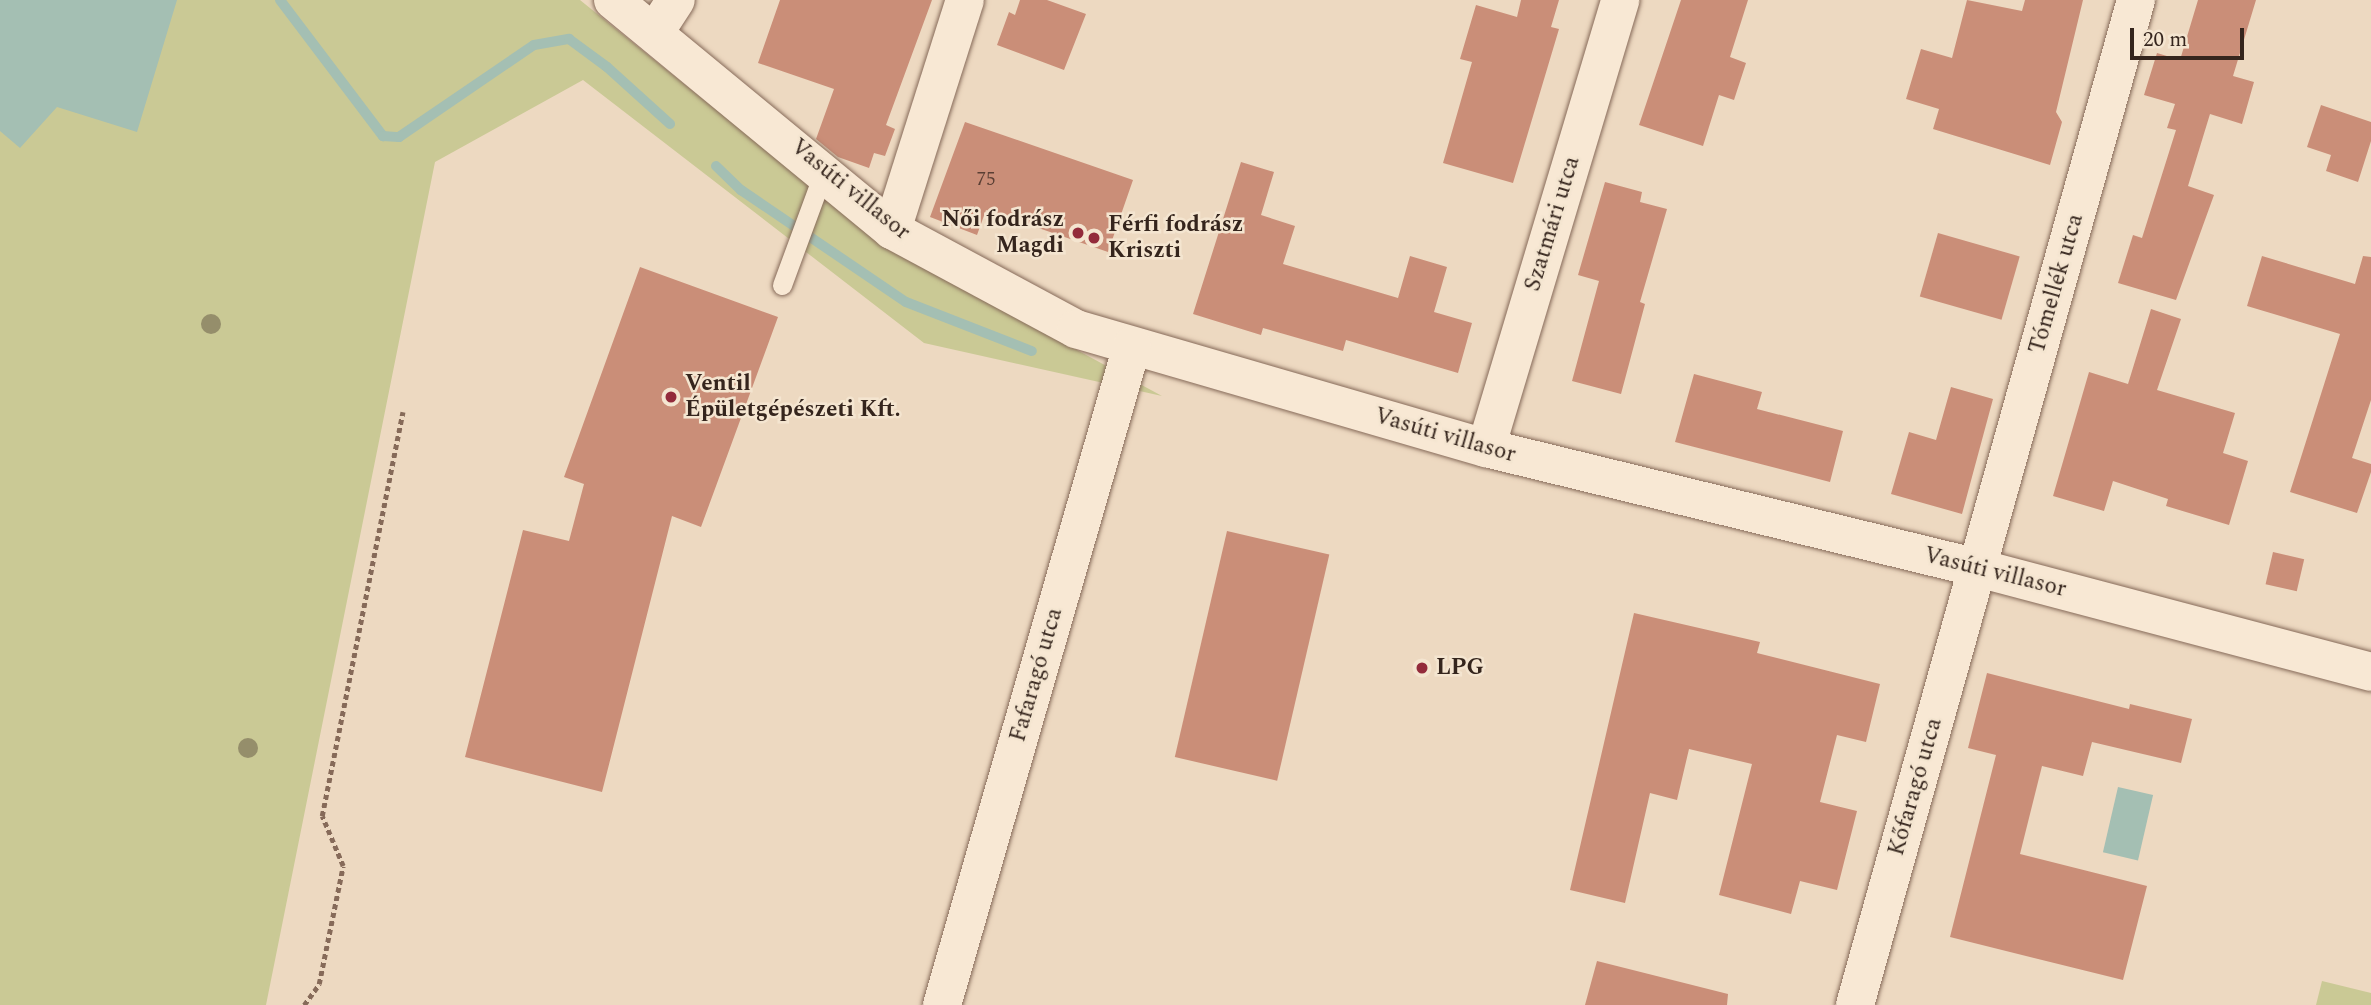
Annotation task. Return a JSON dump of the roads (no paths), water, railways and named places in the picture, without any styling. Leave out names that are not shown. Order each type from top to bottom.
[{"type":"street","name":"Vasúti villasor","points":[[613,0],[656,32],[892,230],[1076,330],[1486,449],[1978,568],[2371,672]]},
{"type":"street","points":[[656,32],[676,0]]},
{"type":"street","points":[[892,230],[965,0]]},
{"type":"street","name":"Szatmári utca","points":[[1486,449],[1620,0]]},
{"type":"street","name":"Tómellék utca","points":[[1978,568],[2136,0]]},
{"type":"street","name":"Fafaragó utca","points":[[942,1005],[1132,346]]},
{"type":"street","name":"Kőfaragó utca","points":[[1855,1005],[1978,568]]},
{"type":"lane","points":[[782,285],[824,172]]},
{"type":"waterway","points":[[280,0],[383,136],[399,137],[534,45],[569,39],[607,67],[670,124]]},
{"type":"waterway","points":[[716,166],[741,190],[906,302],[1032,351]]},
{"type":"place","name":"Női fodrász Magdi","points":[[1078,233]]},
{"type":"place","name":"Férfi fodrász Kriszti","points":[[1094,238]]},
{"type":"place","name":"Ventil Épületgépészeti Kft.","points":[[671,397]]},
{"type":"place","name":"LPG","points":[[1422,668]]}]
